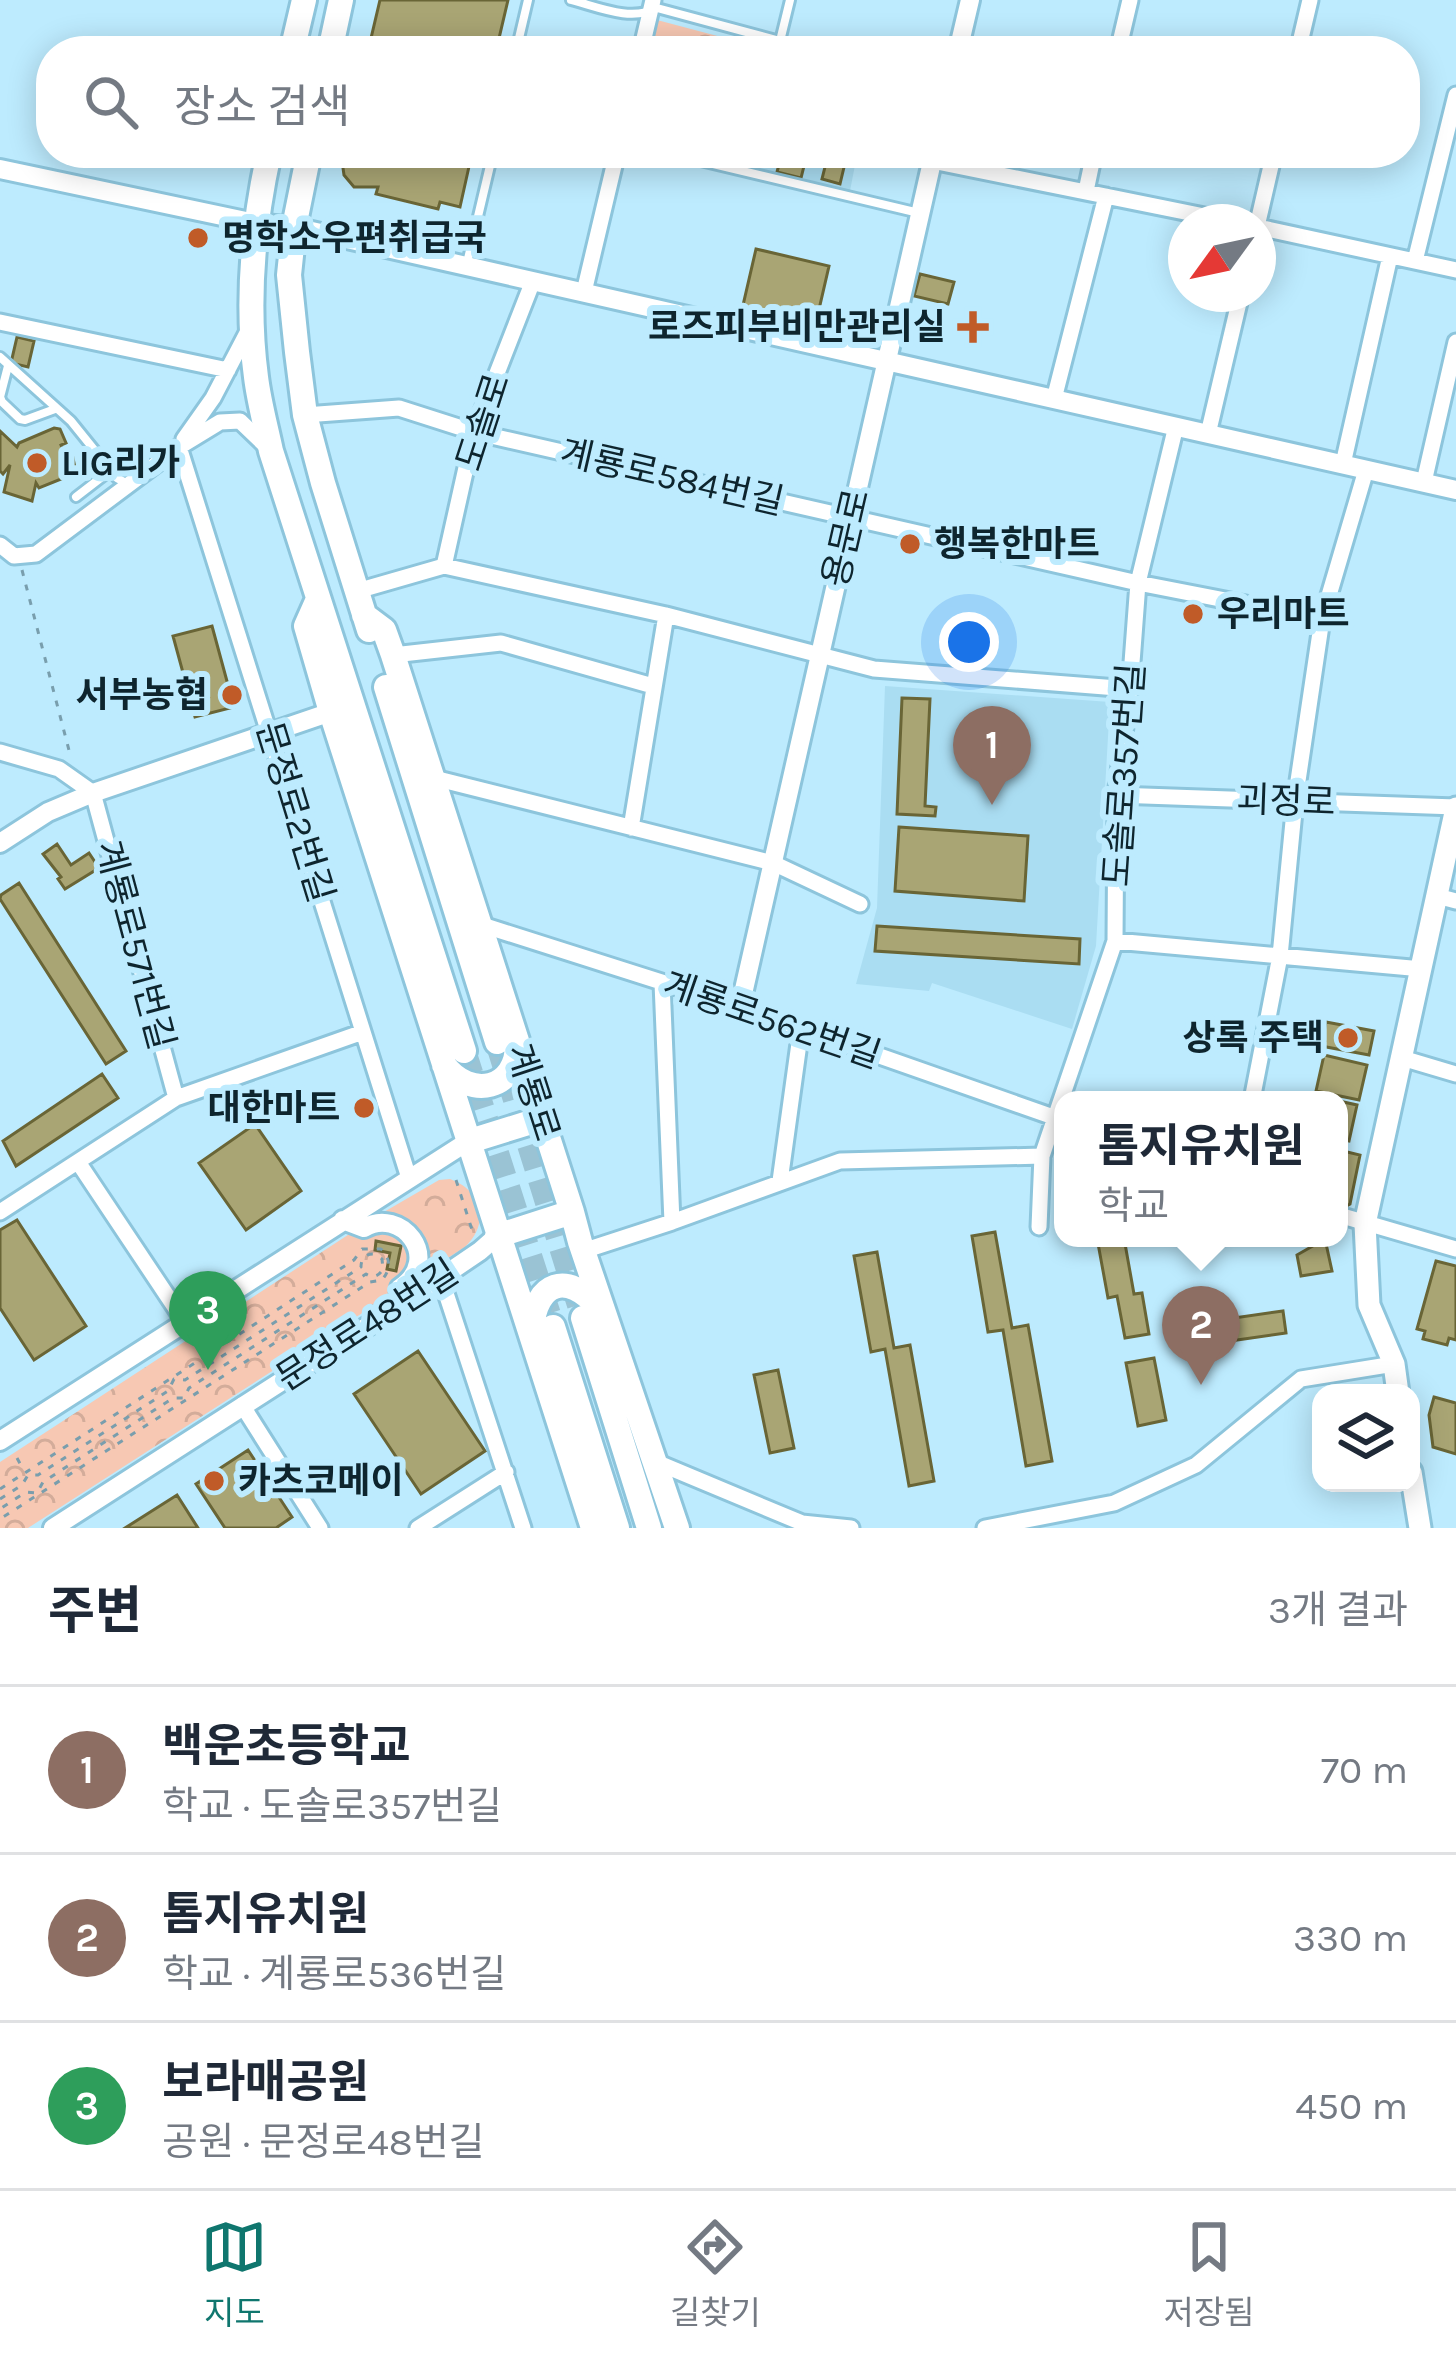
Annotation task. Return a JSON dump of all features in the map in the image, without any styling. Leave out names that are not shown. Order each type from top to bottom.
[{"type":"main road","points":[[296,36],[304,0]]},
{"type":"main road","points":[[334,36],[341,0]]},
{"type":"main road","name":"계룡로","points":[[266,168],[251,261],[256,376],[271,451],[452,1054],[486,1237],[542,1331],[617,1528]]},
{"type":"main road","name":"계룡로","points":[[306,168],[289,275],[305,415],[322,484],[506,1039],[541,1119],[572,1212],[649,1528]]},
{"type":"main road","name":"계룡로","points":[[318,598],[306,626],[331,712],[452,1054]]},
{"type":"main road","name":"계룡로","points":[[361,603],[384,630],[434,778],[479,924],[506,1039]]},
{"type":"main road","name":"괴정로","points":[[1397,1384],[1394,1364],[1369,1305],[1365,1224],[1422,969],[1447,899],[1456,808]]},
{"type":"main road","points":[[452,1054],[453,1077],[476,1087],[489,1085],[501,1080],[516,1060],[518,1048],[506,1039]]},
{"type":"main road","points":[[467,1142],[541,1119]]},
{"type":"main road","points":[[486,1237],[572,1212]]},
{"type":"main road","points":[[592,1528],[536,1302],[551,1288],[572,1286],[582,1290],[594,1316]]},
{"type":"main road","name":"계룡로","points":[[594,1316],[656,1462],[677,1528]]},
{"type":"main road","points":[[1414,1492],[1420,1528]]},
{"type":"street","points":[[962,36],[970,0]]},
{"type":"street","points":[[1122,36],[1130,0]]},
{"type":"street","points":[[1302,36],[1310,0]]},
{"type":"street","points":[[1415,261],[1456,94]]},
{"type":"street","points":[[584,292],[613,168]]},
{"type":"street","name":"용문로","points":[[740,1007],[930,168]]},
{"type":"street","points":[[982,168],[1168,209]]},
{"type":"street","points":[[1085,191],[1090,168]]},
{"type":"street","points":[[1263,204],[1271,168]]},
{"type":"street","points":[[0,169],[255,223],[294,227],[1456,490]]},
{"type":"street","points":[[1054,399],[1106,196]]},
{"type":"street","points":[[1276,228],[1456,271]]},
{"type":"street","points":[[1343,464],[1390,256]]},
{"type":"street","name":"도솔로","points":[[444,566],[474,432],[532,281]]},
{"type":"street","points":[[1208,434],[1237,312]]},
{"type":"street","points":[[179,446],[213,398],[253,321]]},
{"type":"street","points":[[0,322],[228,370]]},
{"type":"street","points":[[1424,482],[1456,342]]},
{"type":"street","name":"계룡로584번길","points":[[305,415],[399,408],[474,432],[1138,583],[1322,620]]},
{"type":"street","points":[[0,545],[14,556],[36,554],[179,446],[230,420],[240,421],[271,451]]},
{"type":"street","name":"도솔로357번길","points":[[1068,1091],[1115,941],[1116,795],[1138,583],[1176,426]]},
{"type":"street","name":"문정로2번길","points":[[179,446],[409,1178]]},
{"type":"street","points":[[1254,1091],[1280,956],[1295,801],[1322,620],[1366,470]]},
{"type":"street","points":[[361,603],[444,566],[666,615],[874,669],[1130,689]]},
{"type":"street","points":[[631,828],[666,615]]},
{"type":"street","points":[[393,655],[500,643],[653,686]]},
{"type":"street","name":"계룡로571번길","points":[[0,843],[48,812],[93,793],[331,712]]},
{"type":"street","points":[[0,752],[59,770],[93,793]]},
{"type":"street","points":[[434,778],[772,863],[860,904]]},
{"type":"street","name":"계룡로571번길","points":[[93,793],[176,1098]]},
{"type":"street","name":"괴정로","points":[[1116,795],[1456,808]]},
{"type":"street","name":"계룡로562번길","points":[[479,924],[740,1007],[1054,1117]]},
{"type":"street","points":[[1115,941],[1422,969]]},
{"type":"street","points":[[662,982],[672,1222]]},
{"type":"street","points":[[781,1180],[801,1029]]},
{"type":"street","points":[[0,1212],[176,1098],[363,1031]]},
{"type":"street","points":[[1402,1058],[1456,1074]]},
{"type":"street","name":"도솔로357번길","points":[[1039,1227],[1042,1156],[1054,1130]]},
{"type":"street","points":[[0,1442],[467,1142]]},
{"type":"street","points":[[583,1251],[840,1161],[1042,1156]]},
{"type":"street","points":[[78,1162],[184,1322]]},
{"type":"street","points":[[1348,1218],[1456,1249]]},
{"type":"street","points":[[343,1220],[364,1228],[388,1222],[405,1230],[416,1245],[420,1264],[413,1279],[400,1288],[399,1306]]},
{"type":"street","name":"문정로48번길","points":[[53,1528],[441,1278],[486,1237]]},
{"type":"street","points":[[441,1278],[524,1528]]},
{"type":"street","points":[[985,1528],[1114,1503],[1196,1466],[1301,1378],[1394,1364]]},
{"type":"street","points":[[242,1405],[320,1528]]},
{"type":"street","points":[[656,1462],[802,1523],[851,1528]]},
{"type":"street","points":[[418,1528],[506,1472]]},
{"type":"lane","points":[[520,36],[528,0]]},
{"type":"lane","points":[[571,0],[623,14],[652,7],[761,36]]},
{"type":"lane","points":[[781,36],[790,0]]},
{"type":"lane","points":[[466,266],[489,168]]},
{"type":"lane","points":[[731,168],[920,213]]},
{"type":"lane","points":[[0,357],[79,430],[116,478],[129,484]]},
{"type":"lane","points":[[8,366],[2,402],[25,419],[56,409]]},
{"type":"lane","points":[[76,496],[110,470]]},
{"type":"path","points":[[18,556],[73,764],[70,777]]},
{"type":"path","points":[[456,1180],[486,1237]]},
{"type":"path","points":[[0,1489],[354,1260],[362,1249],[381,1250],[388,1256],[382,1280],[370,1282],[0,1519]]},
{"type":"path","points":[[172,1379],[185,1380],[361,1268],[366,1255],[382,1259],[379,1275],[366,1274],[189,1388],[185,1399]]},
{"type":"path","points":[[0,1499],[22,1486],[25,1476],[38,1475],[168,1391],[172,1379]]},
{"type":"path","points":[[0,1509],[26,1492],[37,1493],[43,1482],[173,1398],[185,1399]]},
{"type":"path","points":[[16,1458],[26,1472]]},
{"type":"shaded area","points":[[747,168],[854,168],[850,191]]},
{"type":"shaded area","points":[[885,686],[1110,702],[1096,946],[1072,1029],[932,983],[929,991],[856,984],[877,908]]},
{"type":"green space","points":[[657,20],[717,36],[644,36]]},
{"type":"green space","points":[[450,1179],[470,1191],[479,1208],[478,1228],[465,1247],[28,1528],[0,1528],[0,1462],[377,1216],[439,1180]]},
{"type":"building","points":[[380,0],[508,0],[500,36],[372,36]]},
{"type":"building","points":[[343,168],[469,168],[460,207],[440,202],[438,209],[376,194],[378,187],[354,187]]},
{"type":"building","points":[[778,168],[804,168],[801,178],[777,172]]},
{"type":"building","points":[[825,168],[844,168],[840,184],[822,179]]},
{"type":"building","points":[[756,249],[829,266],[814,331],[741,314]]},
{"type":"building","points":[[920,274],[954,282],[948,304],[914,296]]},
{"type":"building","points":[[17,337],[34,341],[28,367],[11,363]]},
{"type":"building","name":"LIG리가","points":[[60,429],[66,443],[61,445],[67,461],[73,458],[76,473],[39,488],[36,483],[32,501],[4,492],[10,465],[3,474],[0,471],[0,431],[17,447]]},
{"type":"building","points":[[212,626],[234,707],[195,717],[173,636]]},
{"type":"building","points":[[902,698],[930,699],[925,806],[936,807],[935,816],[897,814]]},
{"type":"building","points":[[899,827],[1028,836],[1024,901],[895,891]]},
{"type":"building","points":[[57,844],[71,865],[89,853],[99,868],[65,889],[43,854]]},
{"type":"building","points":[[19,883],[126,1051],[106,1064],[0,899]]},
{"type":"building","points":[[877,926],[1080,939],[1079,964],[875,951]]},
{"type":"building","name":"상록 주택","points":[[1326,1022],[1374,1031],[1369,1055],[1321,1046]]},
{"type":"building","points":[[1324,1055],[1367,1065],[1359,1100],[1348,1098],[1348,1091],[1316,1091]]},
{"type":"building","points":[[102,1074],[118,1098],[16,1166],[3,1141]]},
{"type":"building","points":[[1348,1103],[1357,1105],[1348,1141]]},
{"type":"building","points":[[255,1124],[301,1191],[246,1230],[199,1163]]},
{"type":"building","points":[[1348,1152],[1360,1155],[1348,1205]]},
{"type":"building","points":[[17,1220],[86,1326],[34,1360],[0,1308],[0,1230]]},
{"type":"building","points":[[995,1232],[1012,1328],[1028,1325],[1052,1461],[1026,1466],[1003,1330],[988,1332],[972,1236]]},
{"type":"building","points":[[376,1241],[401,1246],[396,1271],[387,1269],[390,1253],[375,1250]]},
{"type":"building","points":[[1099,1247],[1126,1247],[1134,1294],[1142,1293],[1149,1334],[1125,1338],[1117,1296],[1108,1298]]},
{"type":"building","points":[[1311,1247],[1327,1247],[1332,1271],[1301,1276],[1297,1255]]},
{"type":"building","points":[[877,1252],[894,1348],[910,1345],[934,1481],[909,1486],[885,1349],[871,1352],[854,1256]]},
{"type":"building","points":[[1436,1261],[1456,1266],[1456,1340],[1449,1338],[1447,1345],[1423,1339],[1425,1331],[1417,1329]]},
{"type":"building","points":[[1283,1311],[1286,1333],[1223,1342],[1220,1320]]},
{"type":"building","points":[[418,1351],[485,1451],[421,1494],[354,1394]]},
{"type":"building","points":[[1154,1358],[1166,1420],[1138,1426],[1126,1363]]},
{"type":"building","points":[[778,1370],[794,1448],[770,1453],[754,1375]]},
{"type":"building","points":[[1434,1397],[1456,1403],[1456,1454],[1433,1447],[1429,1415]]},
{"type":"building","points":[[248,1450],[292,1517],[276,1528],[225,1528],[196,1484]]},
{"type":"building","points":[[177,1495],[198,1528],[125,1528]]},
{"type":"tunnel","points":[[497,1042],[579,1305]]},
{"type":"tunnel","points":[[464,1051],[553,1327]]},
{"type":"place","name":"명학소우편취급국","points":[[198,238]]},
{"type":"place","name":"로즈피부비만관리실","points":[[973,327]]},
{"type":"place","name":"LIG리가","points":[[37,463]]},
{"type":"place","name":"행복한마트","points":[[910,544]]},
{"type":"place","name":"우리마트","points":[[1193,614]]},
{"type":"place","name":"서부농협","points":[[232,695]]},
{"type":"place","name":"백운초등학교","points":[[992,805]]},
{"type":"place","name":"상록 주택","points":[[1348,1038]]},
{"type":"place","name":"대한마트","points":[[364,1108]]},
{"type":"place","name":"보라매공원","points":[[208,1370]]},
{"type":"place","name":"톰지유치원","points":[[1201,1385]]},
{"type":"place","name":"카츠코메이","points":[[214,1481]]}]
